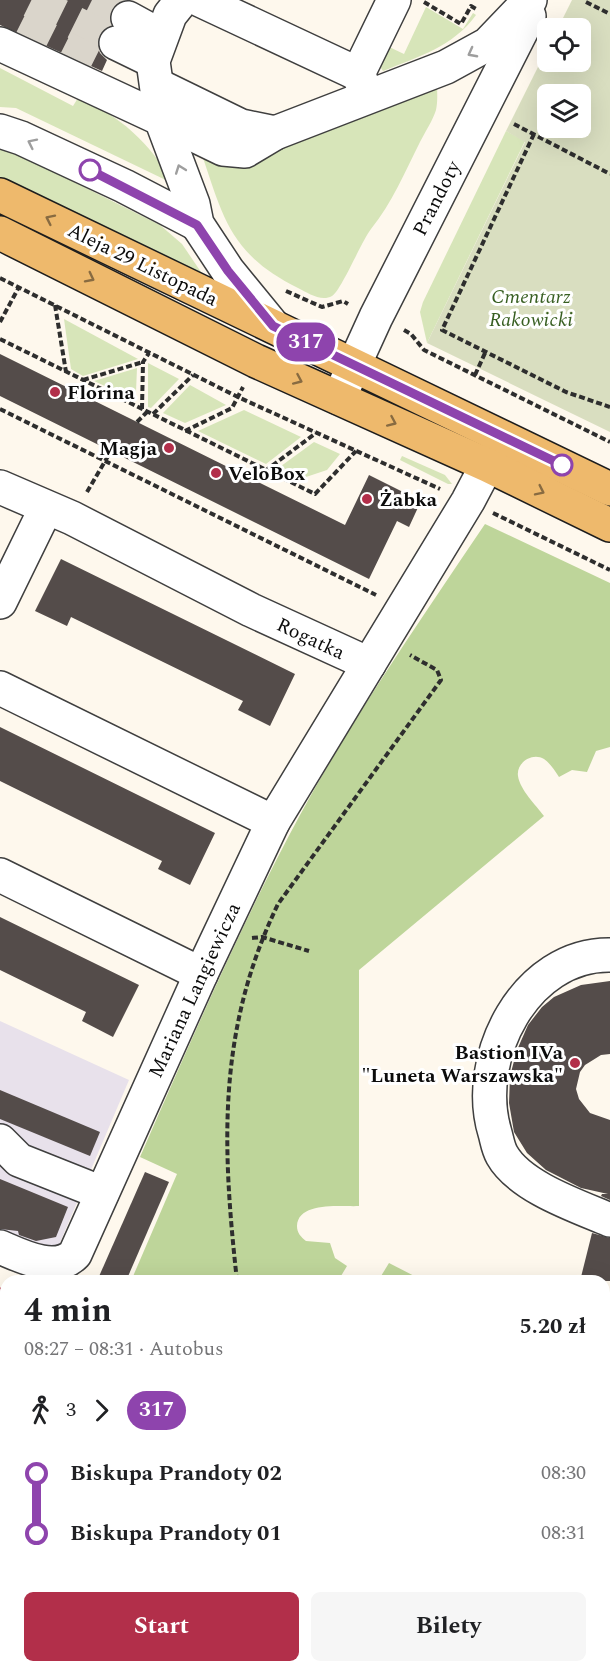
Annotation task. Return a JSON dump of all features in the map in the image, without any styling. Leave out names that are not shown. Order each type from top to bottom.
[{"type":"main road","name":"Aleja 29 Listopada","points":[[0,195],[610,489]]},
{"type":"main road","name":"Aleja 29 Listopada","points":[[0,233],[256,361],[487,465],[610,525]]},
{"type":"street","points":[[200,0],[363,85]]},
{"type":"street","points":[[363,85],[394,0]]},
{"type":"street","points":[[122,32],[163,59],[241,126],[275,133],[363,85],[446,67],[488,44],[530,0]]},
{"type":"street","name":"Prandoty","points":[[339,398],[376,317],[537,0]]},
{"type":"street","points":[[122,32],[163,59],[197,225],[228,271],[273,326]]},
{"type":"street","points":[[8,42],[163,59]]},
{"type":"street","points":[[0,131],[21,138],[124,186],[197,225]]},
{"type":"street","name":"Rogatka","points":[[0,487],[59,513],[251,610],[369,664],[487,465]]},
{"type":"street","points":[[0,602],[59,513]]},
{"type":"street","name":"Mariana Langiewicza","points":[[0,1246],[51,1264],[69,1260],[75,1254],[201,974],[273,822],[369,664]]},
{"type":"street","points":[[0,688],[273,822]]},
{"type":"street","points":[[0,875],[201,974]]},
{"type":"street","points":[[610,955],[572,960],[539,983],[521,1002],[506,1025],[492,1060],[490,1118],[501,1154],[516,1173],[558,1197],[610,1221]]},
{"type":"street","points":[[0,1141],[19,1160],[102,1193]]},
{"type":"path","points":[[420,0],[461,24],[471,6],[483,13]]},
{"type":"path","points":[[586,2],[610,14]]},
{"type":"path","points":[[514,124],[610,174]]},
{"type":"path","points":[[534,134],[442,330],[566,393],[610,407]]},
{"type":"path","points":[[0,278],[238,398],[447,491]]},
{"type":"path","points":[[0,322],[19,287]]},
{"type":"path","points":[[280,288],[322,307],[343,301],[348,304]]},
{"type":"path","points":[[55,305],[66,373]]},
{"type":"path","points":[[406,331],[424,350],[610,442]]},
{"type":"path","points":[[0,339],[153,414],[184,432],[315,494],[356,451]]},
{"type":"path","points":[[137,422],[144,411],[143,363],[149,353]]},
{"type":"path","points":[[475,375],[485,353]]},
{"type":"path","points":[[82,380],[143,363]]},
{"type":"path","points":[[153,414],[193,375]]},
{"type":"path","points":[[184,432],[232,408],[244,384]]},
{"type":"path","points":[[0,409],[105,459],[402,609]]},
{"type":"path","points":[[265,471],[317,432]]},
{"type":"path","points":[[59,513],[111,451]]},
{"type":"path","points":[[492,512],[610,570]]},
{"type":"path","points":[[236,1275],[226,1183],[230,1068],[245,988],[262,937],[278,904],[441,680],[437,670],[412,656]]},
{"type":"path","points":[[244,939],[262,937],[309,951]]},
{"type":"shaded area","points":[[0,1021],[129,1080],[56,1252],[0,1239]]},
{"type":"green space","name":"Cmentarz Rakowicki","points":[[572,0],[610,0],[610,432],[427,343],[525,142],[506,131],[537,69],[537,72],[591,72],[591,18],[563,18]]},
{"type":"green space","points":[[426,7],[463,29],[473,13],[476,15],[467,26],[446,43],[383,71],[379,65],[385,45],[404,54]]},
{"type":"green space","points":[[0,68],[73,106],[78,98],[107,113],[144,143],[172,183],[16,108],[0,107]]},
{"type":"green space","points":[[437,82],[437,107],[433,118],[392,198],[367,235],[332,296],[323,298],[298,288],[275,275],[243,247],[223,213],[200,149]]},
{"type":"green space","points":[[506,131],[525,141],[427,343],[420,312],[423,302]]},
{"type":"green space","points":[[0,145],[160,225],[182,244],[203,275],[0,182]]},
{"type":"green space","points":[[64,319],[138,359],[83,376],[71,369]]},
{"type":"green space","points":[[148,363],[179,379],[151,408],[148,407]]},
{"type":"green space","points":[[137,368],[136,392],[131,398],[94,381]]},
{"type":"green space","points":[[190,385],[226,405],[185,423],[163,413]]},
{"type":"green space","points":[[244,410],[301,437],[266,464],[198,431]]},
{"type":"green space","points":[[314,442],[340,454],[327,470],[300,479],[277,469]]},
{"type":"green space","points":[[402,456],[445,475],[452,484],[400,460]]},
{"type":"green space","points":[[485,524],[610,583],[610,747],[596,751],[587,772],[572,770],[559,777],[544,759],[539,757],[530,758],[522,763],[518,771],[519,781],[544,816],[359,970],[359,1206],[313,1209],[305,1212],[299,1218],[297,1226],[300,1235],[306,1241],[330,1243],[335,1258],[347,1266],[342,1275],[134,1275],[177,1174],[140,1157],[236,941],[278,857],[321,777],[389,667]]},
{"type":"green space","points":[[389,1263],[412,1275],[382,1275]]},
{"type":"building","points":[[0,0],[125,0],[112,9],[109,18],[111,25],[99,35],[97,45],[100,53],[107,60],[102,71],[0,25]]},
{"type":"building","points":[[0,354],[345,525],[369,475],[421,501],[409,527],[397,521],[369,579],[0,396]]},
{"type":"building","points":[[61,559],[295,674],[270,726],[238,710],[243,701],[71,617],[67,626],[35,611]]},
{"type":"building","points":[[0,727],[215,833],[190,885],[158,869],[162,861],[0,781]]},
{"type":"building","points":[[0,917],[139,985],[113,1037],[82,1021],[86,1012],[0,970]]},
{"type":"building","points":[[610,981],[610,1054],[601,1055],[585,1065],[580,1072],[576,1089],[579,1099],[590,1113],[610,1120],[610,1200],[601,1196],[608,1194],[581,1188],[546,1170],[527,1153],[514,1132],[509,1103],[510,1076],[517,1050],[528,1025],[542,1007],[554,997],[581,985]]},
{"type":"building","points":[[0,1090],[100,1132],[90,1156],[0,1119]]},
{"type":"building","points":[[145,1172],[169,1182],[129,1275],[100,1275]]},
{"type":"building","points":[[0,1179],[68,1207],[56,1237],[36,1241],[19,1235],[18,1231],[0,1229]]},
{"type":"building","points":[[592,1233],[610,1238],[610,1275],[582,1275]]},
{"type":"tunnel","points":[[92,0],[128,18]]},
{"type":"tunnel","points":[[31,1],[116,43]]},
{"type":"tunnel","points":[[20,25],[104,67]]},
{"type":"bus line","name":"317","points":[[90,170],[197,225],[228,271],[273,326],[562,465]]},
{"type":"place","name":"Florina","points":[[55,392]]},
{"type":"place","name":"Magja","points":[[169,448]]},
{"type":"place","name":"VeloBox","points":[[216,473]]},
{"type":"place","name":"Żabka","points":[[367,499]]},
{"type":"place","name":"Bastion IVa \"Luneta Warszawska\"","points":[[575,1063]]}]
